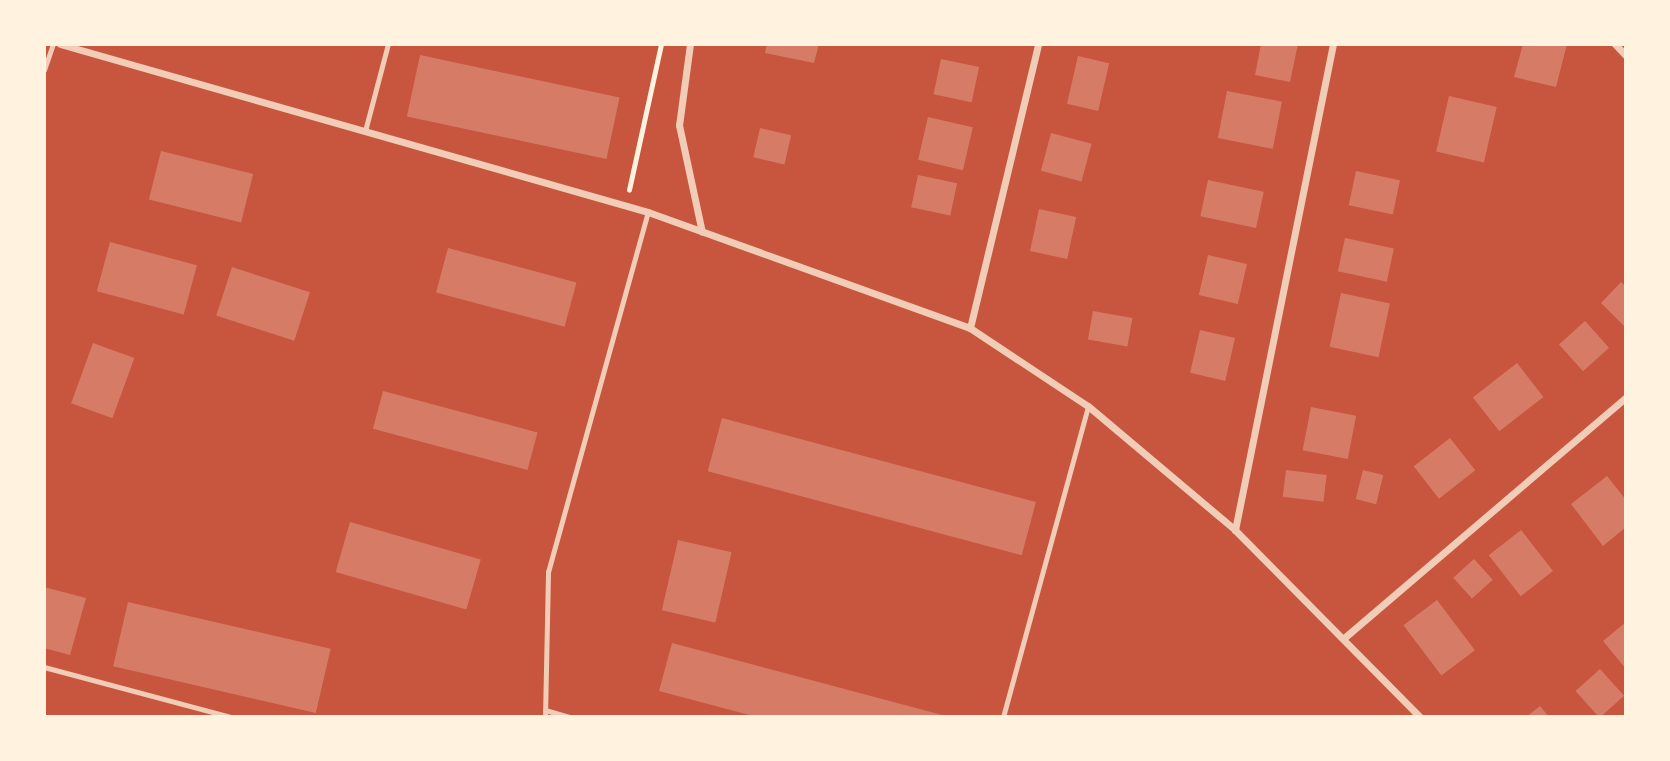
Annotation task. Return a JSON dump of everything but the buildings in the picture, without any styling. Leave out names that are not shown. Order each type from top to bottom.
[{"type":"street","points":[[60,44],[648,212],[970,328],[1087,406],[1235,530],[1420,717]]},
{"type":"street","points":[[690,44],[679,125],[702,232]]},
{"type":"street","points":[[970,328],[1038,44]]},
{"type":"street","points":[[1235,530],[1333,44]]},
{"type":"street","points":[[1615,44],[1626,56]]},
{"type":"street","points":[[1344,638],[1626,397]]},
{"type":"lane","points":[[44,70],[53,44]]},
{"type":"lane","points":[[365,131],[388,44]]},
{"type":"lane","points":[[570,717],[545,714],[548,572],[648,212]]},
{"type":"lane","points":[[1003,717],[1087,406]]},
{"type":"lane","points":[[44,667],[230,717]]},
{"type":"path","points":[[625,206],[661,44]]}]
